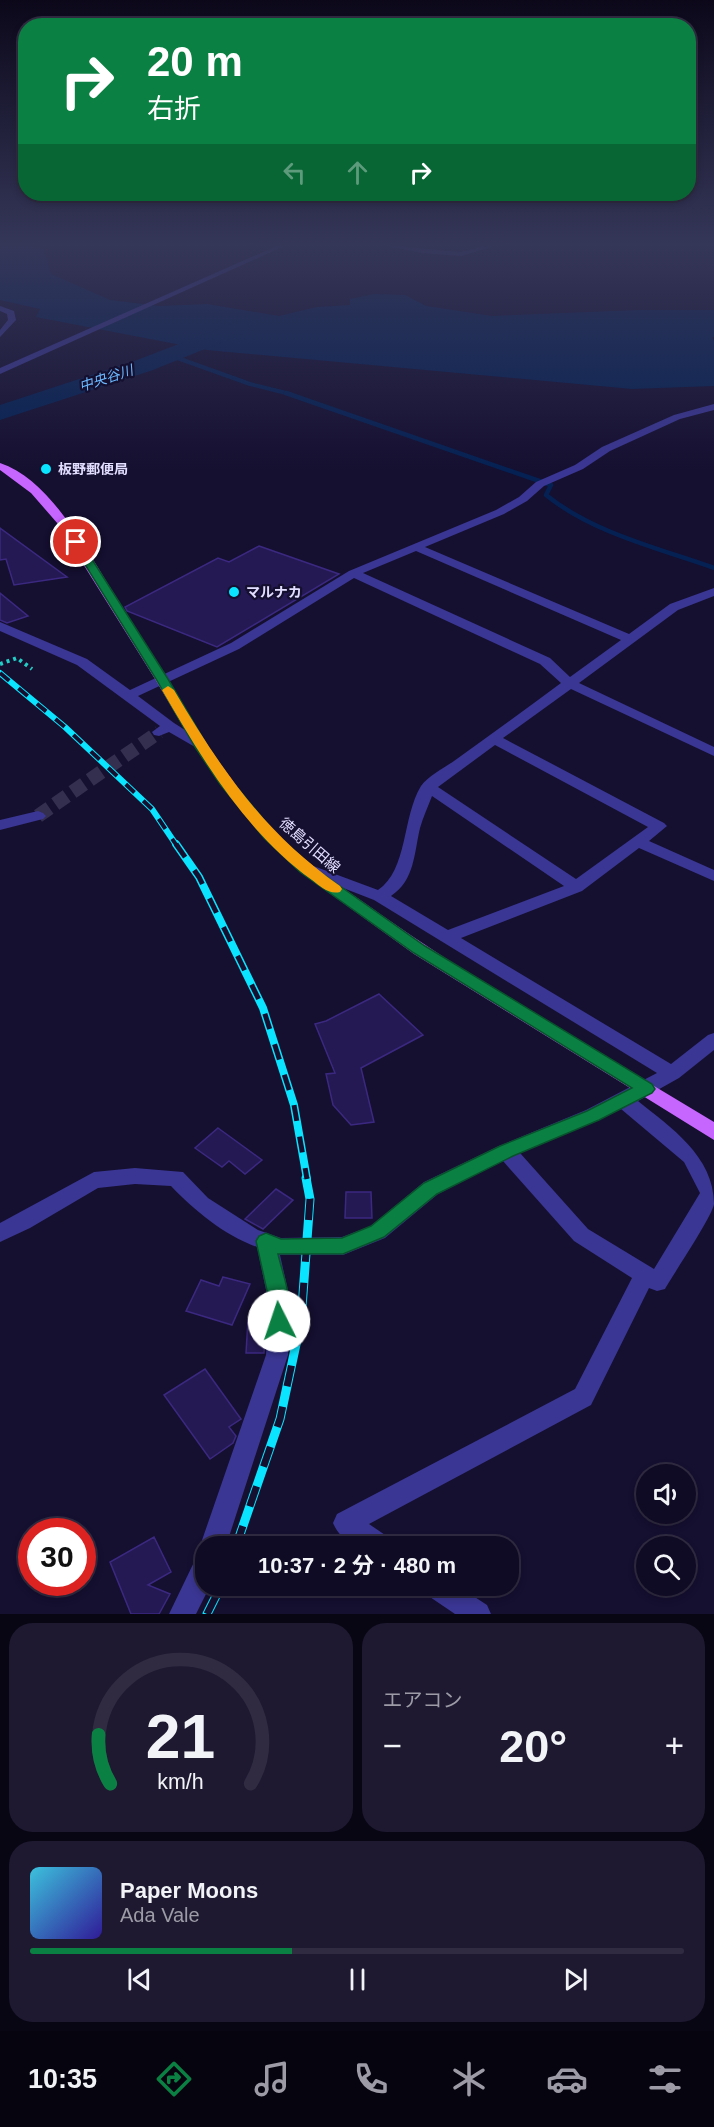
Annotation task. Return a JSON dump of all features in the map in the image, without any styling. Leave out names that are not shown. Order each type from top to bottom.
[{"type":"main road","name":"徳島引田線","points":[[0,466],[32,487],[49,503],[162,679],[202,747],[225,781],[269,835],[305,868],[420,950],[714,1132]]},
{"type":"street","points":[[0,335],[12,319]]},
{"type":"street","points":[[0,371],[116,319]]},
{"type":"street","points":[[129,695],[235,646],[353,573],[418,548],[500,512],[523,499],[543,483],[579,467],[606,449],[677,417],[714,407]]},
{"type":"street","points":[[418,548],[630,639]]},
{"type":"street","points":[[353,573],[545,662],[569,683],[714,752]]},
{"type":"street","points":[[380,896],[388,891],[406,869],[413,828],[428,787],[674,607],[714,592]]},
{"type":"street","points":[[0,626],[82,662],[129,695],[164,729],[202,747]]},
{"type":"street","points":[[447,937],[576,887],[659,826],[494,739]]},
{"type":"street","points":[[428,787],[576,887]]},
{"type":"street","points":[[0,825],[38,816]]},
{"type":"street","points":[[638,842],[714,876]]},
{"type":"street","points":[[305,868],[380,896],[672,1073]]},
{"type":"street","points":[[0,1233],[94,1180],[135,1176],[177,1178],[201,1204],[251,1236],[281,1247],[343,1246],[378,1232],[431,1188],[506,1151],[593,1116],[646,1089],[672,1073],[714,1040]]},
{"type":"street","points":[[506,1151],[581,1235],[657,1282],[711,1193],[691,1156],[623,1100]]},
{"type":"street","points":[[216,1536],[277,1355],[280,1304],[266,1241]]},
{"type":"street","points":[[365,1536],[346,1523],[583,1397],[645,1275]]},
{"type":"street","points":[[182,1614],[195,1587]]},
{"type":"street","points":[[451,1596],[477,1614]]},
{"type":"path","points":[[0,664],[17,658],[32,669]]},
{"type":"water","points":[[48,319],[714,319],[714,337],[712,337],[714,341],[714,386],[632,389],[207,350]]},
{"type":"building","points":[[0,528],[67,577],[14,585],[6,559],[0,560]]},
{"type":"building","name":"マルナカ","points":[[259,546],[339,574],[217,647],[127,611],[125,607],[218,558],[229,562]]},
{"type":"building","points":[[0,593],[28,616],[7,623],[0,620]]},
{"type":"building","points":[[379,994],[423,1035],[361,1068],[374,1122],[351,1125],[333,1105],[326,1074],[335,1073],[315,1024],[326,1021]]},
{"type":"building","points":[[218,1128],[262,1160],[245,1174],[229,1161],[222,1167],[195,1148]]},
{"type":"building","points":[[276,1189],[293,1200],[263,1229],[245,1219]]},
{"type":"building","points":[[346,1192],[371,1192],[372,1218],[345,1218]]},
{"type":"building","points":[[223,1277],[250,1284],[232,1325],[186,1311],[201,1280],[219,1286]]},
{"type":"building","points":[[248,1320],[266,1320],[264,1353],[246,1353]]},
{"type":"building","points":[[205,1369],[241,1419],[229,1427],[236,1436],[233,1443],[210,1459],[164,1395]]},
{"type":"building","points":[[154,1537],[171,1572],[148,1585],[170,1594],[159,1614],[131,1614],[110,1562]]},
{"type":"waterway","name":"中央谷川","points":[[0,413],[145,365],[239,327]]},
{"type":"waterway","points":[[169,355],[250,384],[286,393]]},
{"type":"waterway","points":[[286,393],[290,394]]},
{"type":"waterway","points":[[286,393],[551,485],[546,495],[584,520],[605,530],[714,568]]},
{"type":"tunnel","points":[[38,816],[159,732]]},
{"type":"railway","points":[[0,673],[65,727],[152,809],[177,846]]},
{"type":"railway","points":[[176,844],[199,877],[263,1008],[294,1105],[307,1179]]},
{"type":"railway","points":[[239,1536],[280,1419],[301,1321],[310,1199],[306,1178]]},
{"type":"railway","points":[[207,1614],[216,1596]]},
{"type":"slow traffic","points":[[168,690],[202,747],[237,797],[269,835],[305,868],[334,889]]},
{"type":"place","name":"板野郵便局","points":[[46,469]]},
{"type":"place","name":"マルナカ","points":[[234,592]]},
{"type":"route","points":[[76,542],[202,747],[225,781],[269,835],[305,868],[420,950],[646,1089],[593,1116],[506,1151],[431,1188],[378,1232],[343,1246],[281,1247],[266,1241],[280,1304],[279,1321]]}]
